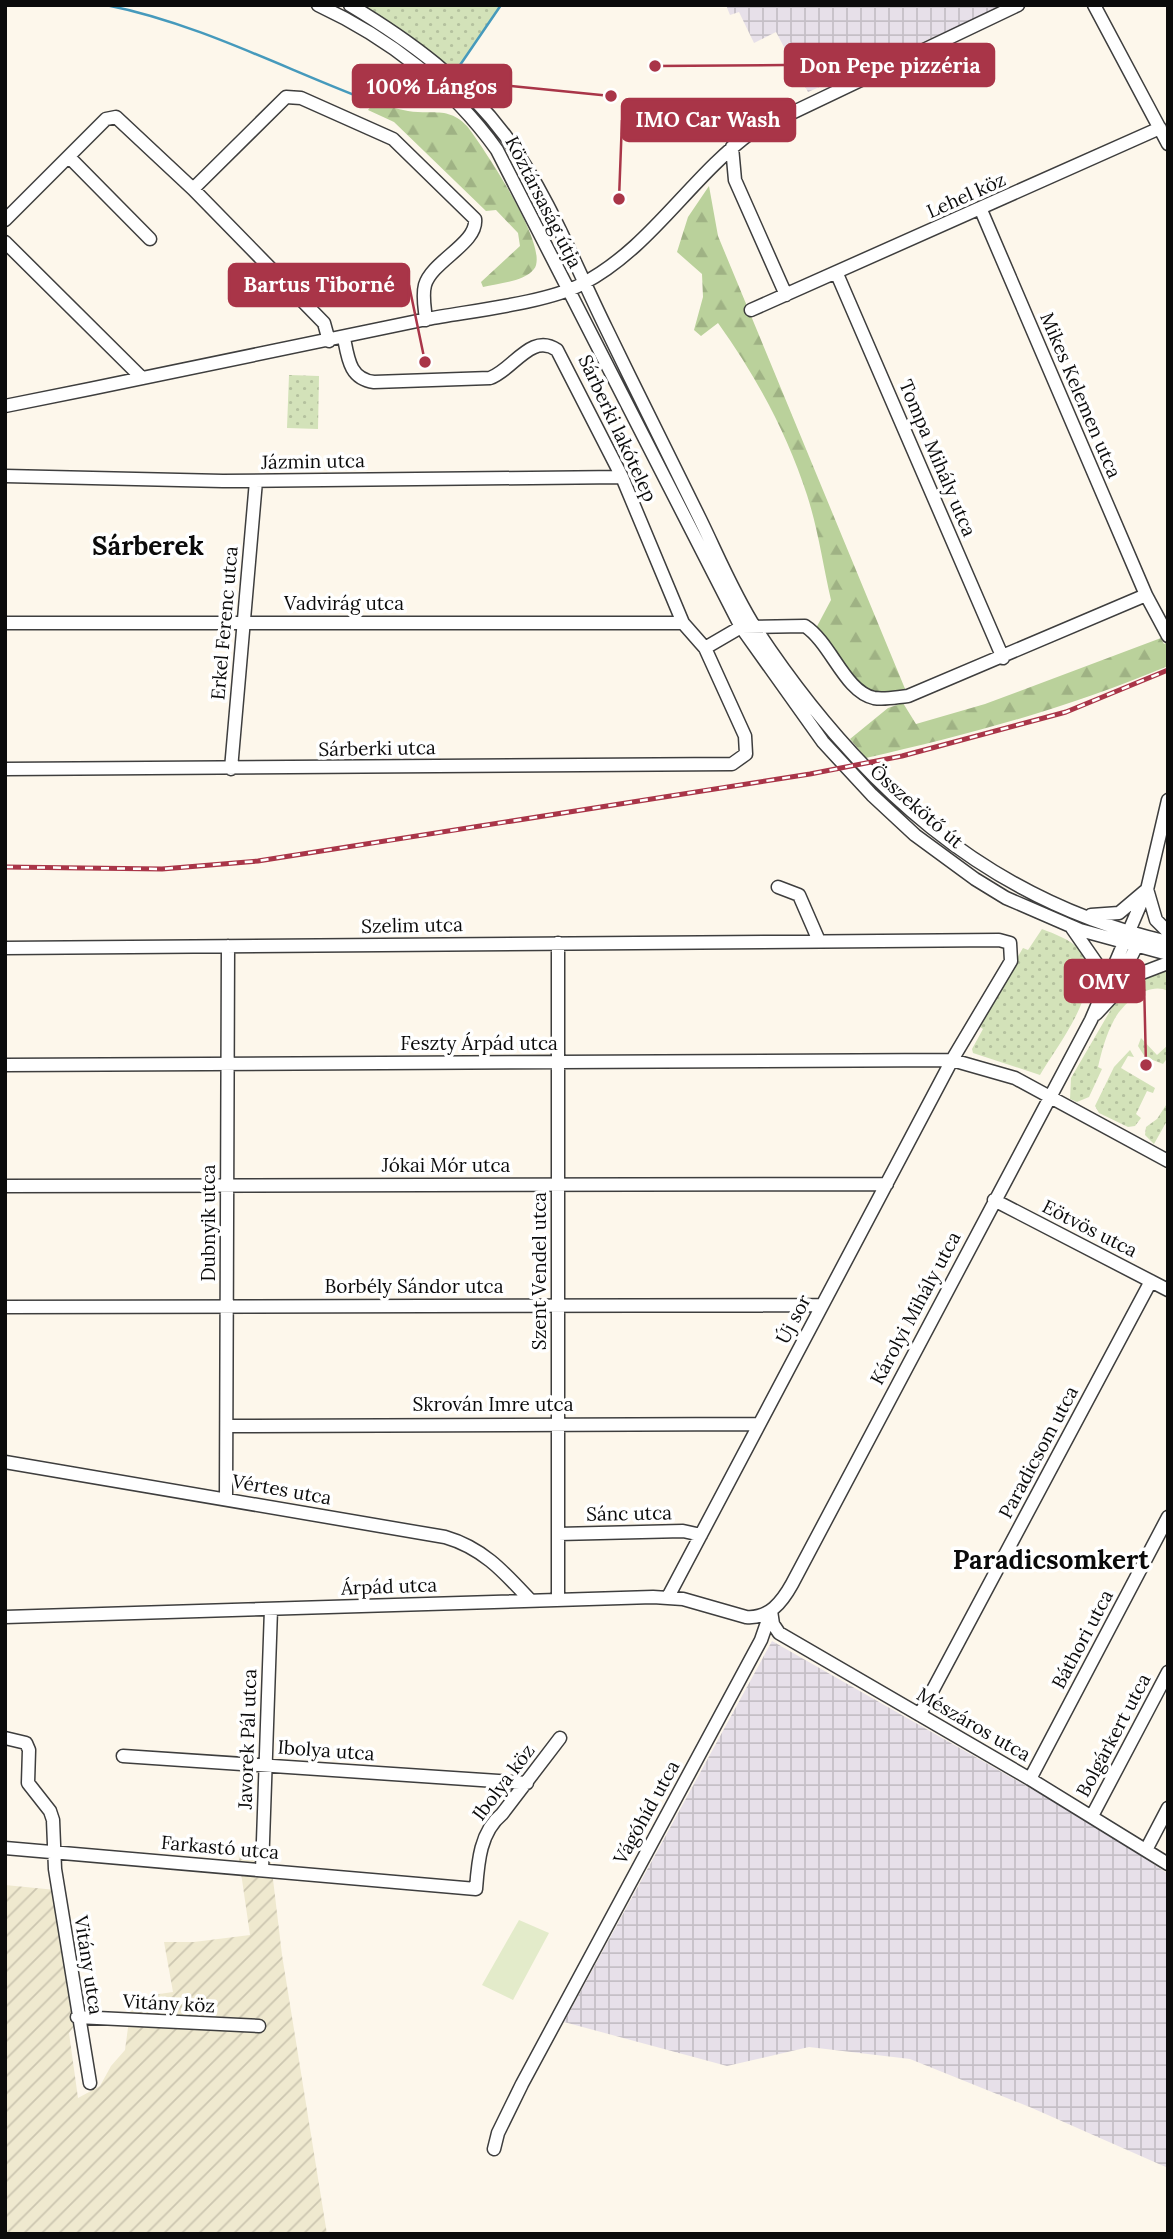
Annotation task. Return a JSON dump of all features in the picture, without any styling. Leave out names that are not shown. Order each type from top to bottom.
[{"type":"street","name":"Köztársaság útja","points":[[318,5],[398,51],[451,96],[484,131],[503,160],[568,291]]},
{"type":"street","name":"Köztársaság útja","points":[[350,5],[386,26],[439,65],[508,140],[584,284]]},
{"type":"street","points":[[5,406],[568,291],[584,284],[638,244],[732,147],[772,121],[1018,5]]},
{"type":"street","points":[[1094,5],[1168,144]]},
{"type":"street","points":[[193,189],[286,97],[301,98],[393,139],[475,219],[470,234],[429,275],[424,293],[426,320]]},
{"type":"street","points":[[5,220],[112,116],[193,189],[324,323],[329,341]]},
{"type":"street","name":"Lehel köz","points":[[751,310],[838,274],[1160,128]]},
{"type":"street","points":[[732,147],[734,180],[786,295]]},
{"type":"street","points":[[69,157],[150,239]]},
{"type":"street","name":"Mikes Kelemen utca","points":[[981,210],[1146,595],[1168,636]]},
{"type":"street","points":[[5,242],[142,378]]},
{"type":"street","name":"Tompa Mihály utca","points":[[838,274],[1003,658]]},
{"type":"street","name":"Összekötő út","points":[[584,284],[755,627],[826,723],[857,760],[903,805],[964,855],[1073,920]]},
{"type":"street","name":"Összekötő út","points":[[568,291],[741,627],[823,742],[872,795],[915,835],[1006,898],[1132,940]]},
{"type":"street","name":"Sárberki lakótelep","points":[[344,338],[353,371],[366,381],[374,382],[490,378],[504,373],[536,344],[551,346],[564,357],[622,477],[683,623],[705,648],[745,736],[747,754]]},
{"type":"street","name":"Jázmin utca","points":[[5,476],[256,481],[622,477]]},
{"type":"street","name":"Erkel Ferenc utca","points":[[231,769],[256,481]]},
{"type":"street","points":[[705,648],[741,627],[805,626],[823,641],[853,685],[871,697],[908,696],[1003,658],[1146,595]]},
{"type":"street","name":"Vadvirág utca","points":[[5,622],[683,623]]},
{"type":"street","name":"Sárberki utca","points":[[5,769],[733,764],[747,754]]},
{"type":"street","name":"Károlyi Mihály utca","points":[[771,1611],[783,1599],[792,1584],[1048,1096],[1105,996],[1132,940],[1168,800]]},
{"type":"street","points":[[778,887],[799,895],[820,941]]},
{"type":"street","points":[[1168,932],[1156,920],[1147,888],[1119,913],[1073,920],[1097,964],[1105,996],[1133,976],[1168,963]]},
{"type":"street","name":"Szelim utca","points":[[5,948],[999,940],[1010,943]]},
{"type":"street","points":[[1132,940],[1168,942]]},
{"type":"street","points":[[1132,940],[1168,954]]},
{"type":"street","name":"Szent Vendel utca","points":[[558,943],[558,1600]]},
{"type":"street","name":"Új sor","points":[[668,1597],[952,1060],[1011,961],[1010,943]]},
{"type":"street","name":"Dubnyik utca","points":[[226,1499],[228,946]]},
{"type":"street","name":"Feszty Árpád utca","points":[[5,1065],[952,1060],[1015,1078],[1168,1161]]},
{"type":"street","name":"Jókai Mór utca","points":[[5,1186],[887,1184]]},
{"type":"street","name":"Eötvös utca","points":[[994,1199],[1168,1290]]},
{"type":"street","name":"Paradicsom utca","points":[[920,1714],[1151,1281]]},
{"type":"street","name":"Borbély Sándor utca","points":[[5,1307],[822,1305]]},
{"type":"street","name":"Skrován Imre utca","points":[[226,1426],[759,1424]]},
{"type":"street","name":"Vértes utca","points":[[5,1462],[462,1542],[500,1566],[530,1600]]},
{"type":"street","name":"Báthori utca","points":[[1030,1779],[1168,1517]]},
{"type":"street","name":"Sánc utca","points":[[558,1534],[683,1531],[701,1535]]},
{"type":"street","name":"Árpád utca","points":[[5,1617],[668,1597],[755,1618],[771,1611]]},
{"type":"street","name":"Javorek Pál utca","points":[[262,1870],[271,1609]]},
{"type":"street","name":"Mészáros utca","points":[[771,1611],[773,1624],[779,1633],[1030,1779],[1168,1864]]},
{"type":"street","name":"Vágóhíd utca","points":[[494,2149],[498,2133],[550,2030],[761,1640],[771,1611]]},
{"type":"street","name":"Bolgárkert utca","points":[[1092,1816],[1168,1672]]},
{"type":"street","name":"Vitány utca","points":[[5,1738],[26,1743],[29,1751],[28,1783],[50,1811],[56,1852],[55,1869],[77,2017],[90,2083]]},
{"type":"street","name":"Ibolya köz","points":[[431,1884],[476,1889],[478,1858],[491,1823],[527,1783],[560,1738]]},
{"type":"street","name":"Ibolya utca","points":[[124,1756],[527,1783]]},
{"type":"street","points":[[1146,1850],[1168,1808]]},
{"type":"street","name":"Farkastó utca","points":[[5,1848],[431,1884]]},
{"type":"street","name":"Vitány köz","points":[[77,2017],[259,2026]]},
{"type":"shaded area","points":[[726,5],[1007,5],[808,92],[776,32],[754,43],[739,12],[730,15]]},
{"type":"shaded area","points":[[772,1641],[1107,1832],[1168,1874],[1168,2168],[1032,2108],[910,2059],[809,2047],[727,2066],[564,2022]]},
{"type":"shaded area","points":[[238,1852],[270,1854],[282,1955],[327,2234],[5,2234],[5,1885],[56,1890],[78,2021],[69,2033],[78,2098],[100,2086],[111,2066],[125,2050],[132,1998],[173,1992],[164,1942],[194,1942],[250,1935]]},
{"type":"green space","points":[[347,5],[501,5],[458,68],[430,58]]},
{"type":"green space","points":[[374,102],[408,111],[439,112],[453,116],[467,126],[500,175],[533,241],[537,258],[530,273],[524,277],[483,287],[481,282],[520,246],[518,233],[496,210],[486,211],[394,122],[368,110]]},
{"type":"green space","points":[[709,186],[718,236],[908,696],[871,697],[814,632],[831,600],[807,495],[790,449],[745,364],[718,323],[701,336],[694,330],[703,297],[702,274],[677,252],[688,217]]},
{"type":"green space","points":[[289,375],[319,376],[318,429],[287,428]]},
{"type":"green space","points":[[1161,638],[1164,644],[1168,642],[1168,666],[1094,695],[982,729],[866,758],[850,739],[888,708],[903,703],[916,724],[985,704]]},
{"type":"green space","points":[[1042,929],[1079,949],[1087,962],[1088,978],[1085,996],[1077,1014],[1040,1075],[973,1053],[972,1049],[983,1029],[977,1025],[1023,948],[1028,950]]},
{"type":"green space","points":[[1168,965],[1168,991],[1145,991],[1124,1007],[1106,1037],[1098,1067],[1102,1069],[1089,1097],[1077,1102],[1070,1099],[1071,1078],[1117,999],[1133,983]]},
{"type":"green space","points":[[1141,1038],[1157,1055],[1168,1045],[1168,1057],[1163,1064],[1145,1057],[1138,1046]]},
{"type":"green space","points":[[1130,1050],[1134,1057],[1128,1056],[1121,1068],[1155,1088],[1153,1093],[1147,1091],[1136,1114],[1141,1118],[1135,1126],[1128,1127],[1099,1113],[1095,1106],[1114,1067]]},
{"type":"green space","points":[[1168,1102],[1168,1119],[1154,1144],[1145,1135],[1146,1127],[1157,1119]]},
{"type":"green space","points":[[519,1920],[549,1933],[513,2000],[482,1985]]},
{"type":"waterway","points":[[106,5],[177,24],[383,106],[411,100],[435,85]]},
{"type":"waterway","points":[[452,73],[501,5]]},
{"type":"railway","points":[[5,867],[162,869],[258,861],[810,774],[902,756],[1066,712],[1168,670]]},
{"type":"place","name":"Don Pepe pizzéria","points":[[655,66]]},
{"type":"place","name":"100% Lángos","points":[[611,96]]},
{"type":"place","name":"IMO Car Wash","points":[[619,199]]},
{"type":"place","name":"Bartus Tiborné","points":[[425,362]]},
{"type":"place","name":"OMV","points":[[1146,1065]]},
{"type":"district","name":"Sárberek","points":[[148,546]]},
{"type":"district","name":"Paradicsomkert","points":[[1051,1560]]}]
